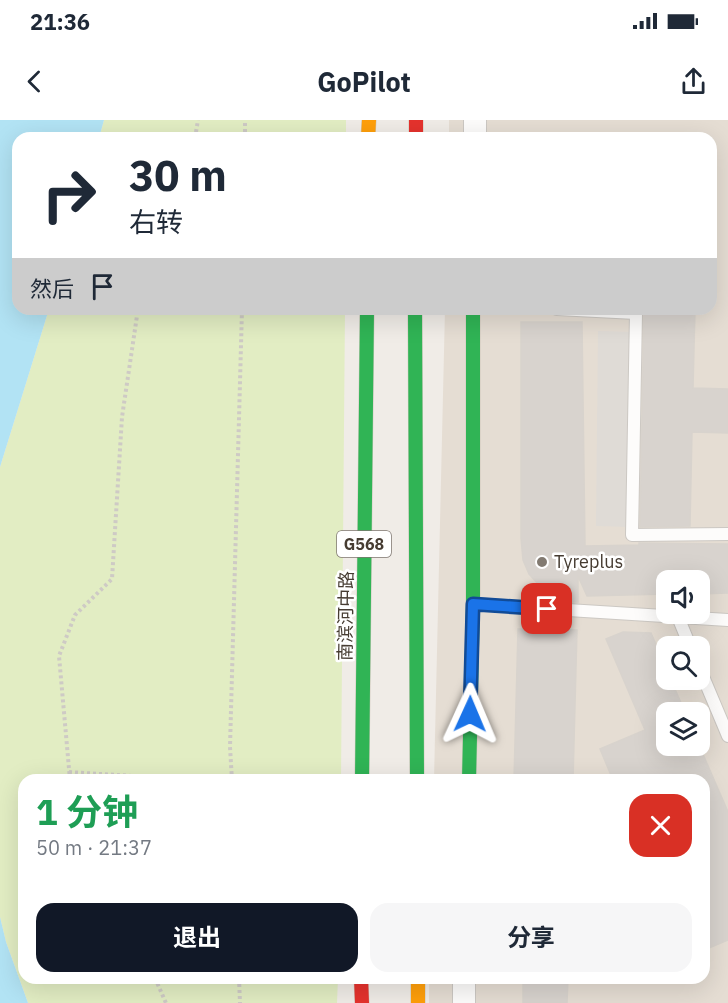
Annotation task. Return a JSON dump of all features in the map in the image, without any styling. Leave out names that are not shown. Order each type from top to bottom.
[{"type":"main road","name":"南滨河中路","points":[[362,774],[367,315]]},
{"type":"main road","name":"G568","points":[[416,315],[417,774]]},
{"type":"main road","points":[[469,774],[473,604],[473,315]]},
{"type":"main road","points":[[362,984],[363,1003]]},
{"type":"main road","points":[[418,984],[418,1003]]},
{"type":"street","points":[[464,984],[464,1003]]},
{"type":"lane","points":[[636,315],[632,535],[728,534]]},
{"type":"lane","points":[[473,604],[656,616]]},
{"type":"lane","points":[[710,619],[728,620]]},
{"type":"lane","points":[[708,690],[728,736]]},
{"type":"path","points":[[101,774],[69,772],[59,656],[75,615],[112,579],[122,417],[137,315]]},
{"type":"path","points":[[232,774],[230,747],[242,315]]},
{"type":"path","points":[[158,984],[166,1003]]},
{"type":"path","points":[[239,984],[240,1003]]},
{"type":"shaded area","points":[[449,120],[728,120],[728,1003],[429,1003],[429,984],[710,984],[710,774],[434,774],[445,315],[717,315],[717,132],[449,132]]},
{"type":"shaded area","points":[[598,331],[633,332],[631,527],[596,526]]},
{"type":"green space","points":[[104,120],[346,120],[346,132],[101,132]]},
{"type":"green space","points":[[47,315],[345,315],[341,774],[18,774],[18,975],[0,917],[0,467]]},
{"type":"green space","points":[[21,984],[338,984],[337,1003],[28,1003]]},
{"type":"water","points":[[0,120],[104,120],[101,132],[12,132],[12,315],[47,315],[0,467]]},
{"type":"water","points":[[0,917],[18,975],[18,984],[21,984],[28,1003],[0,1003]]},
{"type":"building","points":[[644,315],[695,315],[693,388],[728,389],[728,433],[692,432],[690,526],[640,527]]},
{"type":"building","points":[[521,322],[582,322],[585,546],[639,545],[639,543],[728,544],[728,593],[710,594],[710,570],[656,570],[656,594],[587,596],[578,576],[578,602],[571,602],[540,586],[529,574],[523,560],[521,538]]},
{"type":"building","points":[[518,629],[577,630],[573,774],[514,774]]},
{"type":"building","points":[[623,632],[651,633],[656,645],[656,690],[675,690],[681,702],[656,702],[656,756],[704,756],[728,812],[728,940],[710,948],[710,774],[610,774],[600,749],[645,730],[606,639]]},
{"type":"building","points":[[523,984],[568,984],[567,1003],[523,1003]]},
{"type":"traffic: fast","points":[[362,774],[367,315]]},
{"type":"traffic: fast","points":[[415,315],[417,774]]},
{"type":"traffic: fast","points":[[469,774],[473,604],[473,315]]},
{"type":"traffic: slow","points":[[368,132],[369,120]]},
{"type":"traffic: slow","points":[[418,984],[418,1003]]},
{"type":"traffic: jam","points":[[416,120],[416,132]]},
{"type":"traffic: jam","points":[[361,984],[362,1003]]},
{"type":"place","name":"Tyreplus","points":[[542,562]]},
{"type":"route","points":[[470,714],[473,604],[547,609]]}]
